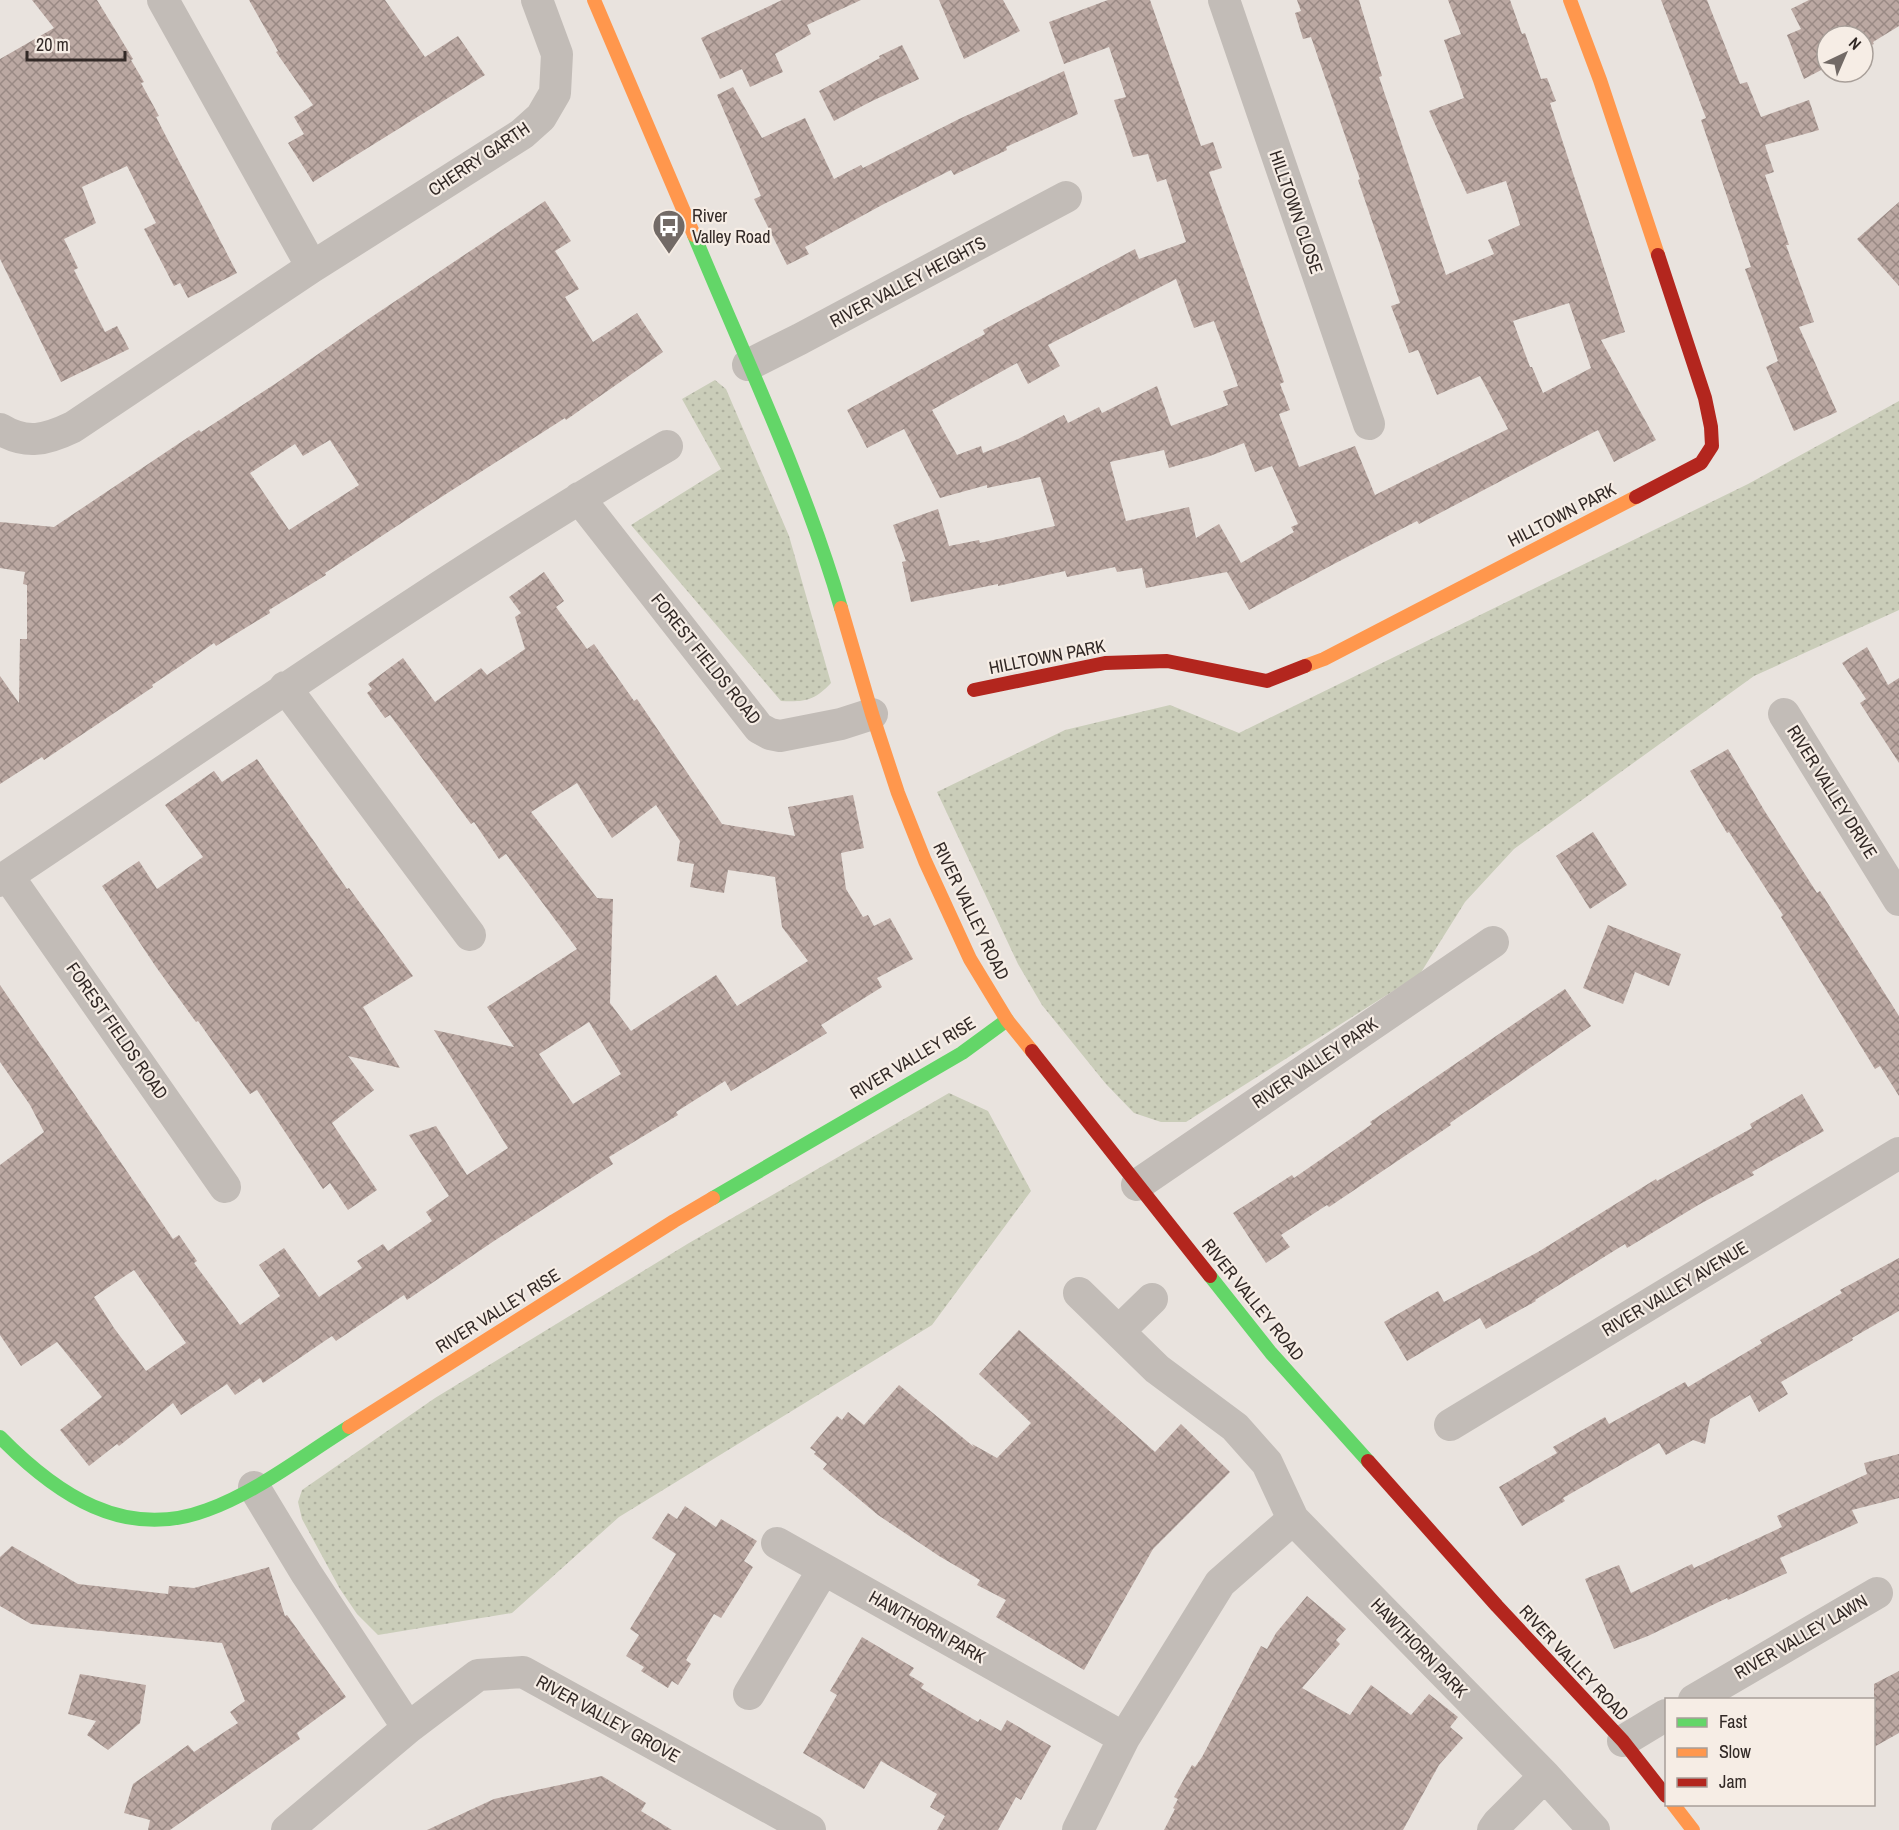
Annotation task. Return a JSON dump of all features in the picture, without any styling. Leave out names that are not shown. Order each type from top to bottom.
[{"type":"street","points":[[164,0],[312,267]]},
{"type":"street","name":"CHERRY GARTH","points":[[0,429],[15,437],[35,440],[55,436],[73,427],[312,267],[522,134],[541,117],[555,93],[557,54],[537,0]]},
{"type":"street","name":"HILLTOWN CLOSE","points":[[1224,0],[1369,424]]},
{"type":"street","name":"HILLTOWN PARK","points":[[974,690],[1105,663],[1167,662],[1267,681],[1324,659],[1701,463],[1712,446],[1705,399],[1600,80],[1570,0]]},
{"type":"street","name":"RIVER VALLEY ROAD","points":[[599,2],[826,555],[872,714],[898,793],[925,861],[970,958],[1007,1020],[1271,1353],[1497,1606],[1623,1741],[1665,1795]]},
{"type":"street","name":"RIVER VALLEY HEIGHTS","points":[[748,364],[800,339],[1066,197]]},
{"type":"street","name":"FOREST FIELDS ROAD","points":[[225,1187],[4,878],[285,687],[579,498],[667,446]]},
{"type":"street","name":"FOREST FIELDS ROAD","points":[[579,498],[759,728],[780,736],[841,724],[872,714]]},
{"type":"street","points":[[285,687],[470,935]]},
{"type":"street","name":"RIVER VALLEY DRIVE","points":[[1784,714],[1899,900]]},
{"type":"street","name":"RIVER VALLEY PARK","points":[[1137,1185],[1493,942]]},
{"type":"street","name":"RIVER VALLEY RISE","points":[[0,1437],[54,1485],[117,1516],[169,1518],[193,1515],[221,1504],[254,1486],[664,1226],[962,1053],[1007,1020]]},
{"type":"street","name":"RIVER VALLEY AVENUE","points":[[1450,1425],[1899,1154]]},
{"type":"street","name":"HAWTHORN PARK","points":[[1079,1293],[1157,1370],[1235,1427],[1267,1463],[1293,1519],[1545,1776],[1594,1830]]},
{"type":"street","points":[[1119,1331],[1152,1299]]},
{"type":"street","points":[[254,1486],[306,1573],[408,1728]]},
{"type":"street","points":[[1078,1830],[1124,1737],[1220,1583],[1293,1519]]},
{"type":"street","name":"HAWTHORN PARK","points":[[777,1543],[1124,1737]]},
{"type":"street","points":[[749,1694],[823,1570]]},
{"type":"street","name":"RIVER VALLEY LAWN","points":[[1697,1698],[1877,1593]]},
{"type":"street","name":"RIVER VALLEY GROVE","points":[[287,1830],[408,1728],[478,1675],[523,1672],[810,1830]]},
{"type":"street","points":[[1623,1741],[1665,1716]]},
{"type":"street","points":[[1493,1830],[1498,1822],[1545,1776]]},
{"type":"street","points":[[1675,1806],[1693,1830]]},
{"type":"green space","points":[[715,380],[726,389],[789,536],[831,683],[819,694],[809,699],[781,701],[631,525],[721,469],[682,399]]},
{"type":"green space","points":[[1899,401],[1899,610],[1754,676],[1514,849],[1465,902],[1420,974],[1186,1122],[1161,1122],[1134,1113],[1106,1084],[1042,1005],[1018,964],[937,792],[1065,730],[1170,705],[1239,733],[1748,484]]},
{"type":"green space","points":[[949,1093],[988,1111],[1031,1191],[932,1325],[619,1517],[512,1613],[378,1635],[357,1614],[340,1589],[302,1519],[298,1502],[302,1490],[435,1398],[689,1243]]},
{"type":"building","points":[[32,0],[97,0],[133,59],[131,60],[144,82],[141,83],[159,116],[156,117],[237,273],[188,298],[180,283],[174,286],[144,229],[156,223],[127,166],[82,187],[96,223],[64,239],[78,268],[74,270],[105,332],[117,326],[129,349],[61,382],[0,259],[0,59],[54,28]]},
{"type":"building","points":[[249,0],[385,0],[425,57],[458,36],[485,75],[313,182],[288,143],[304,134],[294,117],[313,105],[276,52],[278,51]]},
{"type":"building","points":[[782,0],[861,0],[807,25],[811,34],[775,54],[783,72],[750,87],[742,69],[720,79],[701,38]]},
{"type":"building","points":[[939,0],[1003,0],[1020,31],[964,59]]},
{"type":"building","points":[[1108,0],[1150,0],[1201,146],[1213,142],[1222,168],[1209,172],[1284,382],[1280,384],[1290,410],[1279,414],[1299,467],[1355,446],[1375,495],[1508,429],[1480,376],[1437,395],[1418,350],[1409,353],[1391,306],[1400,303],[1311,37],[1303,39],[1295,13],[1301,11],[1297,0],[1359,0],[1382,76],[1379,77],[1446,275],[1494,254],[1488,240],[1520,225],[1506,181],[1467,194],[1429,111],[1464,98],[1444,40],[1461,34],[1448,0],[1510,0],[1522,34],[1525,33],[1541,79],[1547,78],[1556,101],[1550,103],[1625,332],[1601,340],[1656,440],[1614,462],[1598,430],[1419,524],[1417,521],[1249,610],[1227,572],[1146,588],[1142,568],[1117,572],[1115,567],[1067,577],[1065,571],[911,602],[902,562],[906,561],[893,525],[938,509],[949,546],[979,540],[980,543],[1055,526],[1040,477],[987,488],[987,485],[940,498],[904,429],[867,448],[847,410],[985,334],[983,330],[1135,249],[1139,259],[1186,242],[1166,179],[1157,182],[1148,154],[1133,157],[1114,100],[1126,97],[1109,47],[1064,64],[1049,22]],"holes":[[[1176,279],[1194,328],[1214,321],[1238,386],[1223,391],[1228,405],[1171,426],[1157,386],[1102,413],[1099,407],[1068,423],[1064,415],[1018,439],[983,453],[981,446],[957,455],[932,410],[1017,363],[1028,384],[1060,366],[1048,345]],[[1569,303],[1591,368],[1543,393],[1530,367],[1513,321]],[[1244,443],[1255,472],[1272,466],[1298,524],[1291,527],[1294,532],[1241,563],[1219,524],[1196,538],[1189,507],[1126,521],[1110,462],[1164,450],[1169,468]]]},
{"type":"building","points":[[1661,0],[1707,0],[1740,84],[1747,82],[1761,117],[1809,100],[1819,130],[1765,145],[1774,172],[1765,175],[1789,245],[1786,245],[1814,322],[1799,327],[1837,412],[1794,431],[1766,367],[1778,361],[1745,269],[1751,267],[1701,120],[1706,118]]},
{"type":"building","points":[[1809,0],[1899,0],[1899,26],[1875,41],[1875,24],[1815,24],[1815,73],[1804,79],[1787,35],[1801,29],[1791,9]]},
{"type":"building","points":[[902,45],[919,79],[834,121],[819,91]]},
{"type":"building","points":[[1064,71],[1078,114],[1006,147],[1007,150],[954,175],[951,170],[882,205],[805,247],[809,254],[787,265],[754,199],[761,196],[717,95],[733,87],[762,138],[805,118],[834,179],[861,165],[863,168],[959,119]]},
{"type":"building","points":[[545,201],[571,241],[555,251],[579,289],[565,297],[593,342],[637,313],[663,352],[566,420],[565,418],[446,494],[325,573],[326,575],[269,610],[270,613],[216,646],[214,643],[44,760],[42,757],[0,784],[0,676],[19,703],[20,639],[27,639],[27,585],[23,584],[25,572],[0,568],[0,522],[54,527],[199,430],[201,432],[275,384]],"holes":[[[330,440],[359,485],[289,530],[250,473],[295,444],[303,456]]]},
{"type":"building","points":[[1899,202],[1899,286],[1857,239]]},
{"type":"building","points":[[544,572],[564,601],[556,607],[587,649],[594,644],[634,701],[637,699],[722,824],[795,836],[788,807],[853,795],[864,848],[841,853],[846,889],[863,917],[868,915],[874,926],[890,918],[913,959],[877,978],[882,987],[821,1025],[827,1033],[731,1091],[725,1081],[676,1112],[678,1115],[609,1157],[613,1164],[407,1300],[404,1295],[336,1341],[332,1336],[263,1383],[260,1378],[235,1395],[227,1384],[181,1415],[173,1403],[119,1446],[117,1444],[89,1466],[60,1430],[102,1397],[57,1342],[21,1366],[0,1335],[0,1165],[44,1132],[30,1105],[0,1062],[0,985],[173,1239],[179,1235],[197,1261],[194,1263],[240,1325],[280,1296],[259,1265],[284,1248],[319,1297],[362,1268],[357,1261],[383,1244],[388,1251],[432,1221],[426,1212],[449,1196],[409,1135],[436,1126],[467,1175],[508,1148],[434,1030],[514,1047],[487,1007],[577,949],[506,854],[499,859],[474,822],[471,824],[390,715],[385,718],[367,693],[372,689],[368,684],[403,658],[435,702],[481,668],[487,675],[525,649],[515,617],[521,613],[509,597]],"holes":[[[577,783],[612,838],[656,805],[680,841],[677,861],[694,864],[690,887],[724,893],[728,870],[775,877],[782,927],[808,961],[737,1006],[716,975],[631,1031],[610,1003],[613,899],[597,898],[531,812]],[[589,1022],[621,1074],[573,1104],[539,1054]],[[134,1270],[186,1343],[146,1371],[94,1297]]]},
{"type":"building","points":[[1867,647],[1888,685],[1899,678],[1899,763],[1860,703],[1866,699],[1842,663]]},
{"type":"building","points":[[1728,749],[1817,893],[1820,891],[1899,1016],[1899,1096],[1880,1066],[1875,1069],[1781,917],[1783,915],[1729,832],[1727,833],[1690,771]]},
{"type":"building","points":[[257,759],[347,889],[349,888],[413,976],[363,1007],[400,1068],[348,1056],[374,1090],[332,1123],[377,1190],[348,1210],[330,1183],[323,1189],[257,1090],[250,1094],[156,967],[102,886],[139,861],[157,889],[203,857],[165,805],[214,771],[222,782]]},
{"type":"building","points":[[1593,832],[1627,885],[1590,909],[1556,856]]},
{"type":"building","points":[[1608,925],[1681,954],[1669,986],[1635,972],[1623,1004],[1583,988]]},
{"type":"building","points":[[1565,989],[1591,1026],[1450,1123],[1451,1125],[1329,1207],[1327,1205],[1281,1235],[1290,1247],[1266,1263],[1233,1213],[1292,1175],[1294,1178],[1372,1124],[1370,1122]]},
{"type":"building","points":[[1802,1094],[1824,1131],[1752,1172],[1754,1175],[1627,1248],[1625,1244],[1536,1301],[1486,1329],[1480,1318],[1407,1361],[1384,1322],[1438,1291],[1444,1302],[1538,1252],[1656,1179],[1657,1181],[1752,1128],[1750,1124]]},
{"type":"building","points":[[1899,1258],[1899,1311],[1781,1382],[1788,1394],[1759,1412],[1750,1395],[1710,1419],[1705,1444],[1693,1440],[1666,1455],[1659,1443],[1563,1498],[1565,1501],[1522,1526],[1499,1487],[1557,1453],[1553,1447],[1605,1417],[1609,1424],[1685,1382],[1688,1387],[1762,1343],[1760,1340],[1842,1293],[1840,1290]]},
{"type":"building","points":[[1019,1330],[1155,1452],[1181,1424],[1230,1472],[1153,1549],[1084,1670],[996,1617],[1006,1600],[977,1585],[980,1580],[878,1515],[823,1469],[827,1464],[810,1448],[837,1416],[842,1420],[848,1412],[864,1425],[899,1385],[974,1447],[972,1444],[997,1458],[1031,1423],[979,1374]]},
{"type":"building","points":[[1899,1454],[1899,1498],[1852,1510],[1858,1523],[1780,1558],[1787,1573],[1614,1649],[1585,1579],[1619,1565],[1631,1593],[1692,1564],[1694,1568],[1782,1527],[1777,1516],[1867,1474],[1864,1463]]},
{"type":"building","points":[[685,1506],[716,1527],[721,1519],[757,1541],[744,1561],[753,1567],[721,1618],[714,1614],[686,1660],[691,1664],[678,1685],[672,1681],[668,1688],[641,1671],[644,1667],[626,1656],[639,1635],[630,1629],[676,1554],[652,1538],[668,1513],[677,1519]]},
{"type":"building","points":[[12,1546],[78,1584],[168,1594],[169,1586],[194,1588],[269,1567],[285,1616],[287,1615],[346,1697],[297,1733],[300,1739],[170,1830],[148,1830],[150,1820],[124,1813],[133,1784],[188,1745],[194,1752],[238,1723],[230,1712],[245,1701],[222,1643],[31,1624],[0,1606],[0,1557]]},
{"type":"building","points":[[1307,1596],[1346,1629],[1336,1640],[1340,1644],[1302,1688],[1350,1715],[1371,1685],[1411,1715],[1429,1694],[1458,1717],[1450,1727],[1463,1738],[1439,1765],[1403,1830],[1164,1830],[1175,1809],[1173,1808],[1178,1799],[1174,1797],[1192,1765],[1195,1767],[1202,1757],[1261,1646],[1267,1649],[1276,1633]]},
{"type":"building","points":[[862,1637],[914,1668],[909,1675],[924,1684],[921,1688],[978,1722],[980,1719],[1001,1731],[1007,1720],[1051,1746],[1021,1800],[1016,1797],[998,1830],[937,1830],[945,1816],[930,1807],[937,1794],[881,1761],[864,1789],[803,1753],[837,1695],[830,1691]]},
{"type":"building","points":[[1899,1671],[1899,1733],[1875,1746],[1875,1698],[1874,1684]]},
{"type":"building","points":[[80,1674],[146,1685],[140,1723],[108,1750],[87,1735],[96,1721],[68,1714]]},
{"type":"building","points":[[602,1776],[646,1803],[641,1811],[672,1830],[427,1830],[494,1799]]},
{"type":"traffic: fast","points":[[694,235],[792,467],[810,513],[841,608]]},
{"type":"traffic: fast","points":[[713,1198],[962,1053],[1007,1020]]},
{"type":"traffic: fast","points":[[1210,1276],[1271,1353],[1368,1461]]},
{"type":"traffic: fast","points":[[0,1437],[44,1477],[68,1493],[120,1516],[148,1520],[177,1518],[226,1502],[262,1483],[349,1427]]},
{"type":"traffic: slow","points":[[594,0],[694,235]]},
{"type":"traffic: slow","points":[[1570,0],[1600,80],[1658,255]]},
{"type":"traffic: slow","points":[[1305,666],[1324,659],[1636,497]]},
{"type":"traffic: slow","points":[[841,608],[898,793],[925,861],[970,959],[1007,1020],[1032,1051]]},
{"type":"traffic: slow","points":[[349,1427],[713,1198]]},
{"type":"traffic: slow","points":[[1675,1806],[1693,1830]]},
{"type":"traffic: jam","points":[[1636,497],[1701,463],[1712,446],[1705,398],[1658,255]]},
{"type":"traffic: jam","points":[[974,690],[1105,663],[1167,661],[1267,681],[1305,666]]},
{"type":"traffic: jam","points":[[1032,1051],[1210,1276]]},
{"type":"traffic: jam","points":[[1368,1461],[1497,1606],[1623,1741],[1665,1795]]},
{"type":"place","name":"River Valley Road","points":[[669,255]]}]
